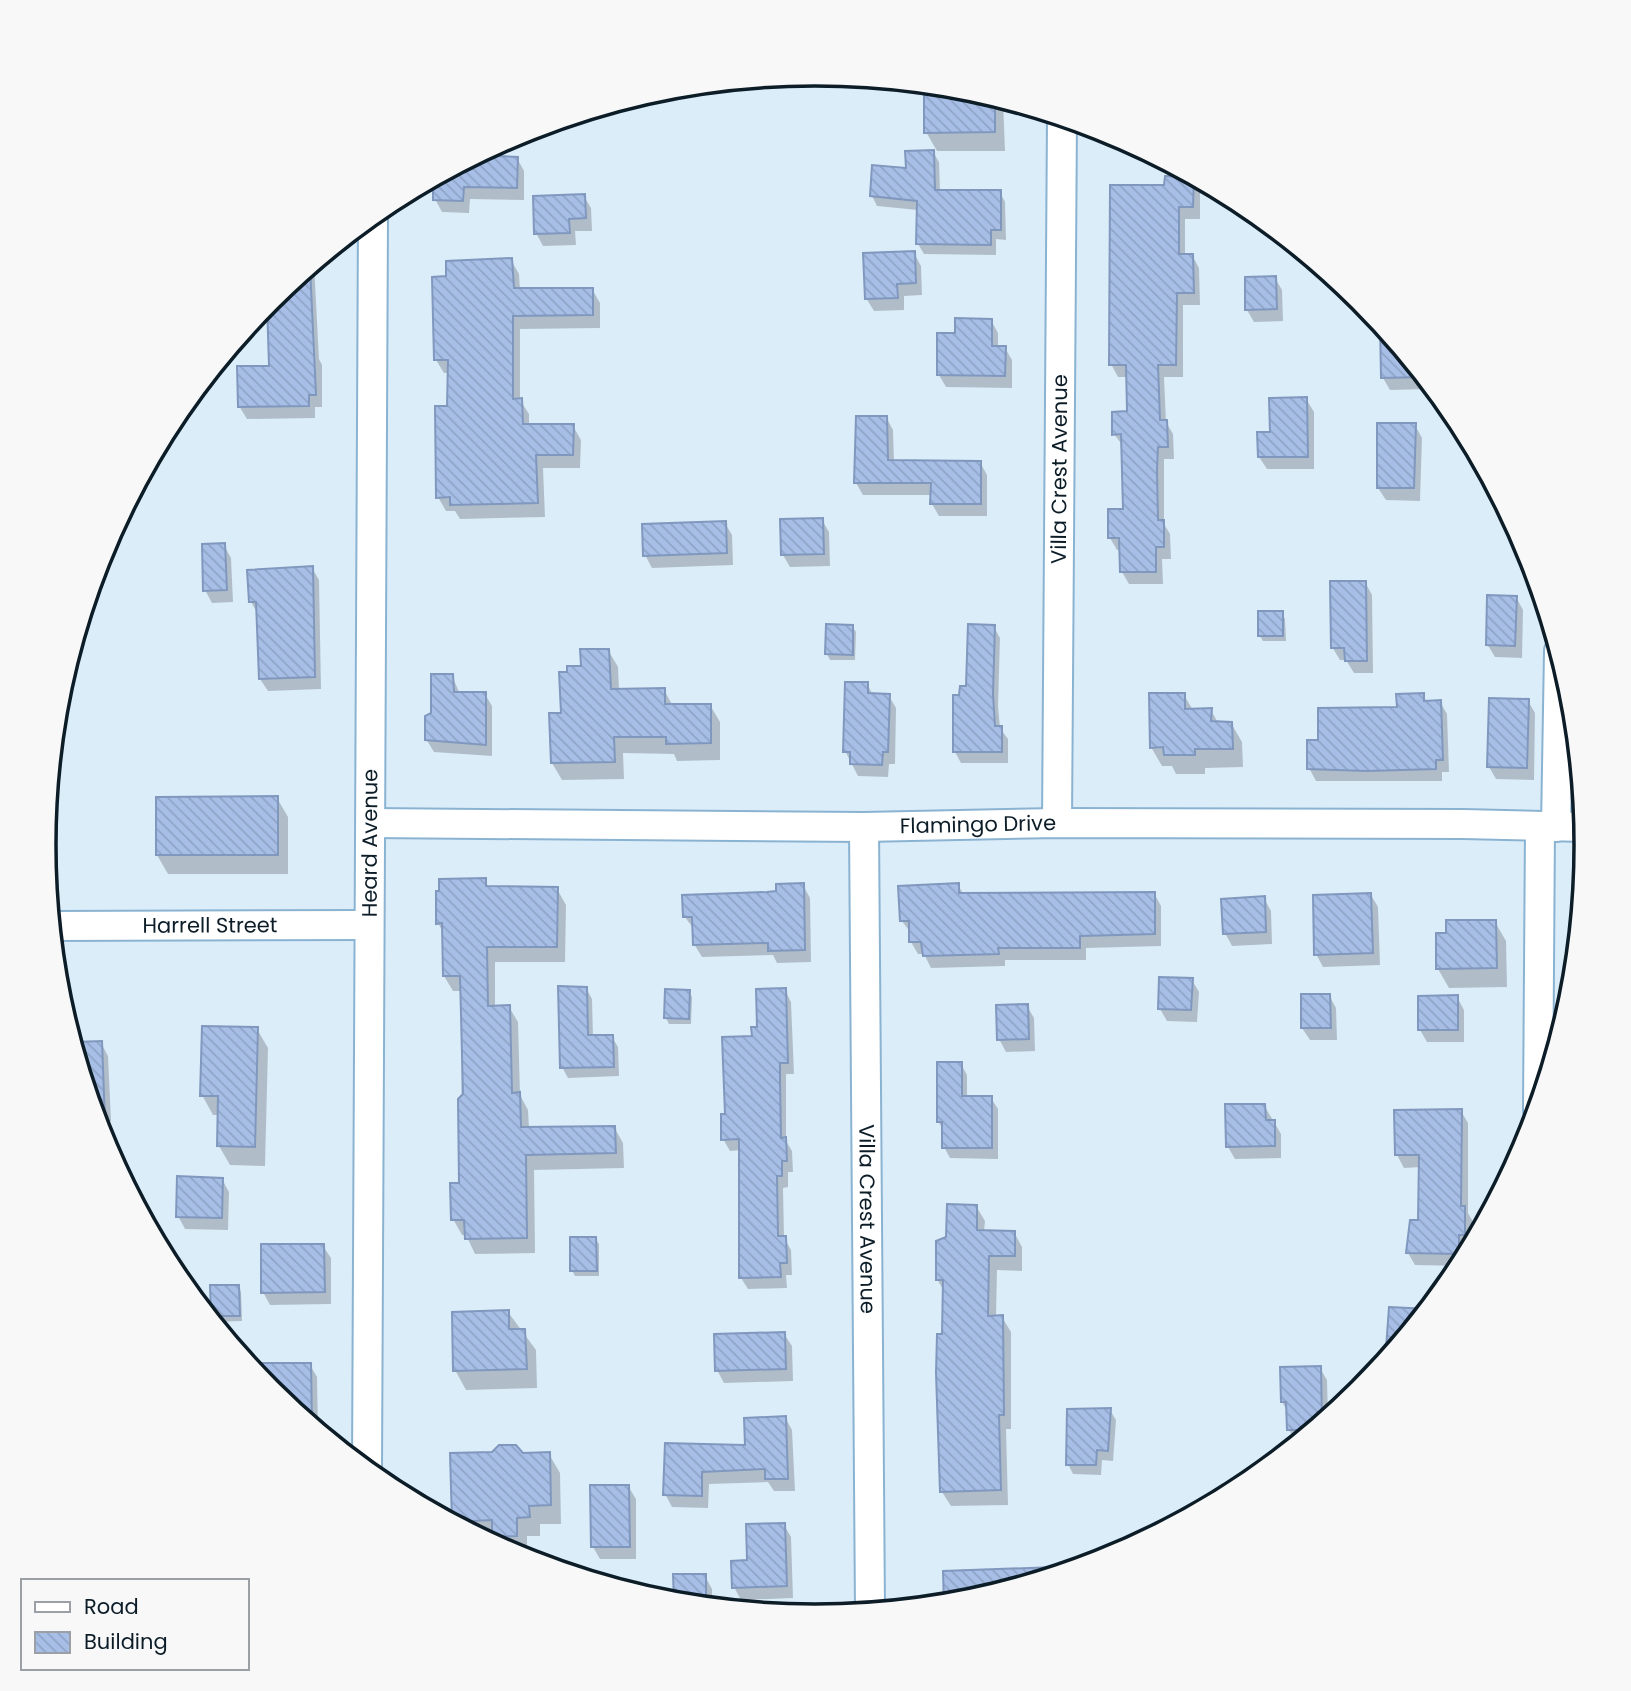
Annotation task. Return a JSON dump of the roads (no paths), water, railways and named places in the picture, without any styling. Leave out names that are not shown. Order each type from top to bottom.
[{"type":"street","name":"Villa Crest Avenue","points":[[1056,823],[1062,127]]},
{"type":"street","name":"Heard Avenue","points":[[368,1459],[373,229]]},
{"type":"street","points":[[1539,1076],[1548,827],[1557,684]]},
{"type":"street","name":"Flamingo Drive","points":[[371,822],[864,827],[1056,823],[1463,824],[1574,827]]},
{"type":"street","name":"Villa Crest Avenue","points":[[864,827],[870,1603]]},
{"type":"street","name":"Harrell Street","points":[[60,926],[369,925]]}]
